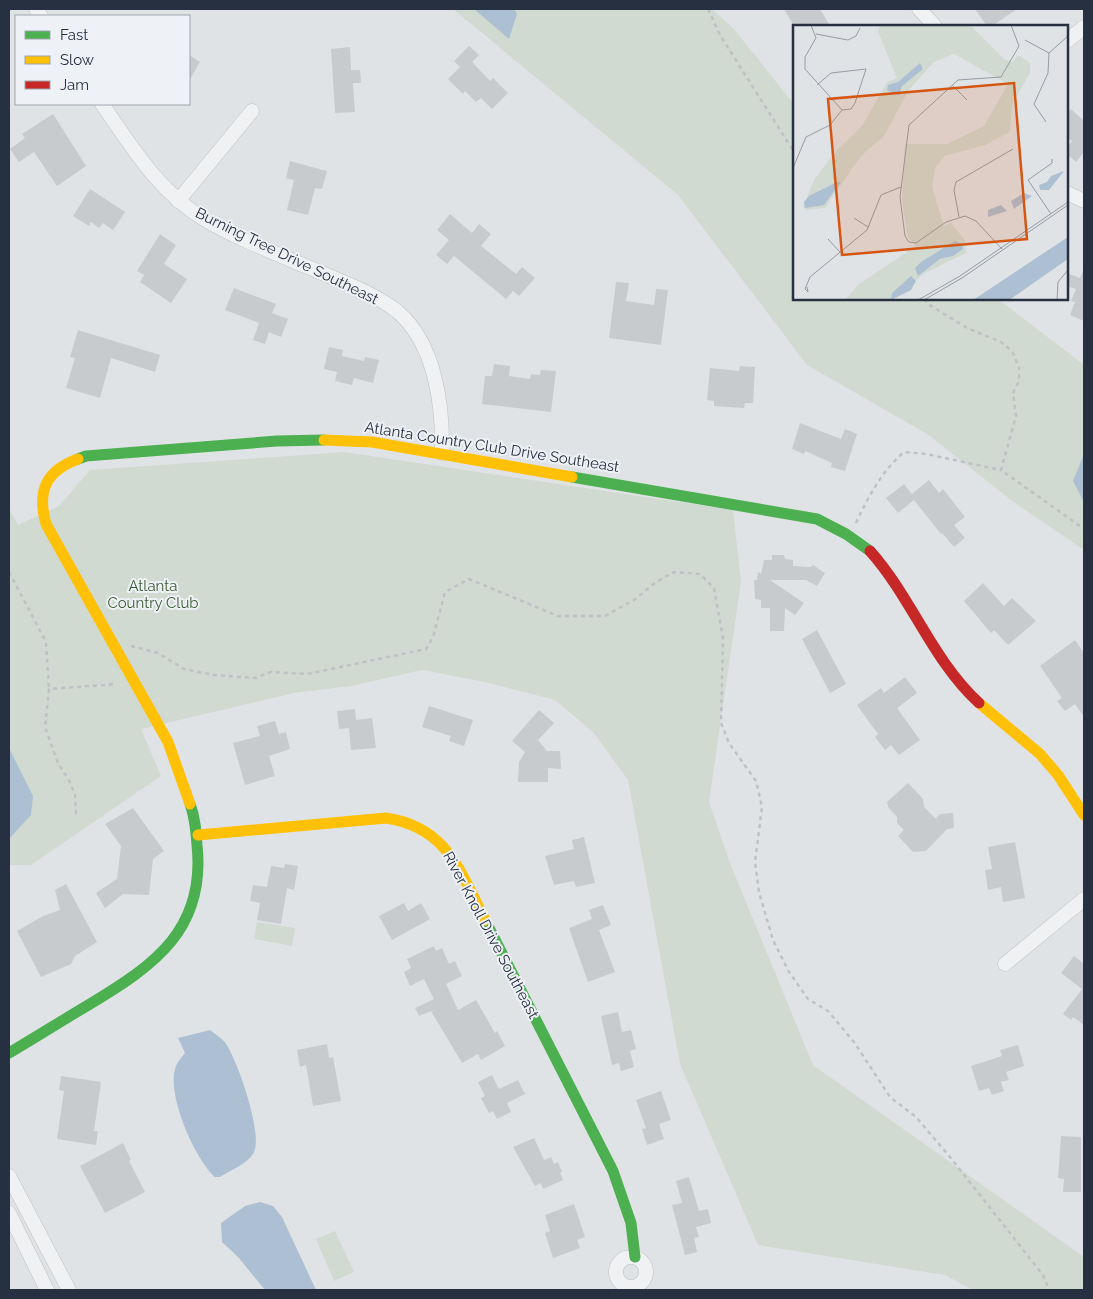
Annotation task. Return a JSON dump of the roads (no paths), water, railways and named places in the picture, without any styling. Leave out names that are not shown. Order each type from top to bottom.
[{"type":"street","points":[[920,9],[934,25]]},
{"type":"street","points":[[1068,40],[1084,27]]},
{"type":"street","name":"Burning Tree Drive Southeast","points":[[103,105],[150,174],[178,201],[204,219],[353,286],[398,312],[414,332],[426,353],[434,375],[442,428],[442,453]]},
{"type":"street","points":[[178,201],[252,111]]},
{"type":"street","points":[[1068,194],[1084,201]]},
{"type":"street","name":"Atlanta Country Club Drive Southeast","points":[[9,1053],[133,978],[168,947],[185,919],[195,893],[199,863],[198,835],[194,816],[168,742],[44,523],[41,500],[49,477],[64,464],[95,454],[259,442],[348,440],[395,445],[805,516],[830,524],[850,535],[888,568],[941,660],[961,686],[989,713],[1040,754],[1084,815]]},
{"type":"street","name":"River Knoll Drive Southeast","points":[[198,835],[386,818],[416,824],[438,838],[456,863],[609,1162],[618,1183],[636,1244],[635,1257]]},
{"type":"street","points":[[1005,964],[1084,899]]},
{"type":"street","points":[[9,1176],[69,1290]]},
{"type":"street","points":[[9,1213],[47,1290]]},
{"type":"water","points":[[474,9],[514,9],[517,14],[509,39]]},
{"type":"water","points":[[1084,454],[1084,502],[1073,481]]},
{"type":"water","points":[[9,748],[33,796],[31,815],[9,839]]},
{"type":"water","points":[[210,1030],[225,1042],[236,1064],[252,1113],[256,1143],[251,1156],[220,1177],[215,1177],[207,1168],[191,1141],[178,1108],[174,1078],[176,1066],[185,1053],[178,1038]]},
{"type":"water","points":[[260,1202],[273,1206],[282,1217],[316,1290],[265,1290],[238,1257],[222,1242],[221,1223],[245,1206]]},
{"type":"park label","name":"Atlanta Country Club","points":[[153,594]]}]
